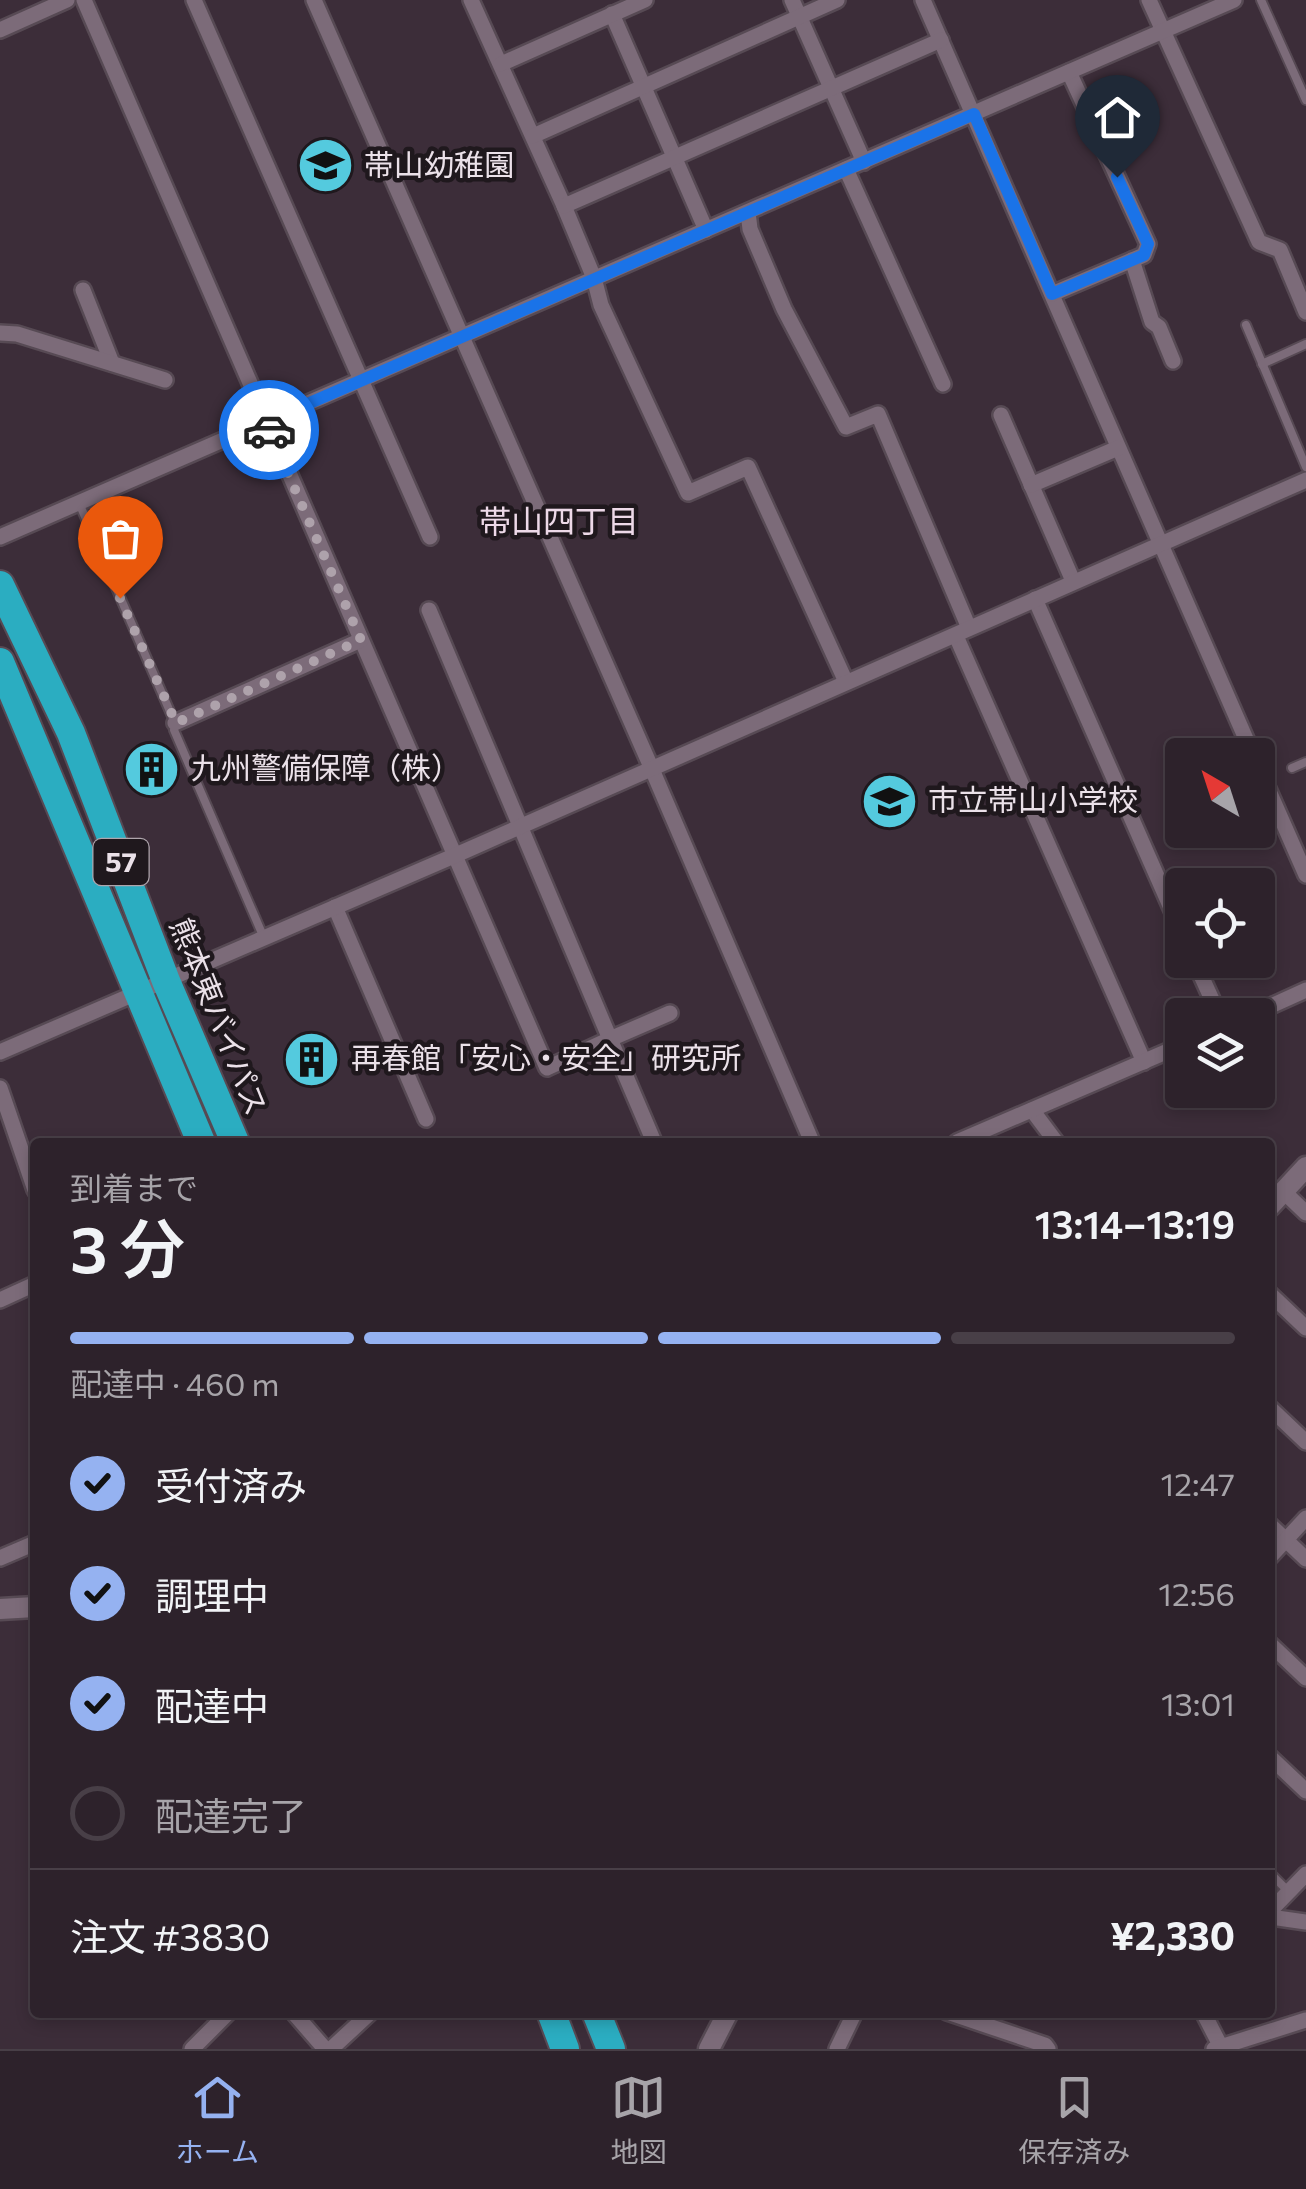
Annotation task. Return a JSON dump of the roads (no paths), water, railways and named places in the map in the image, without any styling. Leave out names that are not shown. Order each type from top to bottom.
[{"type":"highway","name":"熊本東バイパス","points":[[0,585],[70,733],[166,981],[233,1138]]},
{"type":"highway","name":"熊本東バイパス","points":[[0,662],[199,1138]]},
{"type":"highway","points":[[553,2018],[565,2049]]},
{"type":"highway","points":[[599,2018],[612,2049]]},
{"type":"street","points":[[0,30],[67,0]]},
{"type":"street","points":[[84,0],[546,1068],[670,1013]]},
{"type":"street","points":[[194,0],[430,538]]},
{"type":"street","points":[[314,0],[810,1138]]},
{"type":"street","points":[[472,0],[564,206],[601,305],[688,493],[748,467],[846,682]]},
{"type":"street","points":[[501,64],[619,8],[645,0]]},
{"type":"street","points":[[792,0],[864,162]]},
{"type":"street","points":[[533,136],[837,0]]},
{"type":"street","points":[[923,0],[1245,738]]},
{"type":"street","points":[[1150,0],[1258,242],[1280,250],[1306,312]]},
{"type":"street","points":[[0,537],[1234,0]]},
{"type":"street","points":[[619,8],[644,88],[706,230]]},
{"type":"street","points":[[564,206],[941,40]]},
{"type":"street","points":[[1052,294],[1144,255],[1148,244],[1069,72]]},
{"type":"street","points":[[846,170],[943,384]]},
{"type":"street","points":[[748,212],[750,229],[784,309],[846,427],[878,414],[962,632],[1144,1062]]},
{"type":"street","points":[[1132,260],[1152,322],[1159,327],[1172,361]]},
{"type":"street","points":[[82,290],[112,363]]},
{"type":"street","points":[[0,332],[18,334],[165,380]]},
{"type":"street","points":[[1002,415],[1073,581]]},
{"type":"street","points":[[1030,485],[1118,448]]},
{"type":"street","points":[[0,1052],[1306,480]]},
{"type":"street","points":[[1035,599],[1165,894]]},
{"type":"street","points":[[429,610],[652,1138]]},
{"type":"street","points":[[176,723],[361,640]]},
{"type":"street","points":[[1275,805],[1306,876]]},
{"type":"street","points":[[335,907],[426,1119]]},
{"type":"street","points":[[1275,1004],[1306,990]]},
{"type":"street","points":[[966,1138],[1165,1053]]},
{"type":"street","points":[[0,1088],[30,1175]]},
{"type":"street","points":[[1032,1110],[1053,1138]]},
{"type":"street","points":[[1306,1168],[1277,1198],[1306,1212]]},
{"type":"street","points":[[0,1300],[30,1286]]},
{"type":"street","points":[[1275,1299],[1306,1328]]},
{"type":"street","points":[[1275,1413],[1306,1442]]},
{"type":"street","points":[[1275,1552],[1306,1518]]},
{"type":"street","points":[[1275,1530],[1306,1559]]},
{"type":"street","points":[[0,1558],[30,1545]]},
{"type":"street","points":[[0,1609],[30,1607]]},
{"type":"street","points":[[1275,1649],[1306,1678]]},
{"type":"street","points":[[1275,1762],[1306,1791]]},
{"type":"street","points":[[1275,1908],[1306,1874]]},
{"type":"street","points":[[1275,1915],[1306,1922]]},
{"type":"street","points":[[201,2046],[224,2018]]},
{"type":"street","points":[[299,2018],[328,2049],[365,2018]]},
{"type":"street","points":[[709,2049],[725,2018]]},
{"type":"street","points":[[836,2049],[852,2018]]},
{"type":"street","points":[[965,2018],[1048,2049]]},
{"type":"street","points":[[1206,2018],[1218,2048],[1306,2020]]},
{"type":"lane","points":[[1261,0],[1306,100]]},
{"type":"lane","points":[[1246,325],[1306,467]]},
{"type":"lane","points":[[1262,364],[1306,344]]},
{"type":"lane","points":[[79,503],[176,723],[174,730],[264,938]]},
{"type":"lane","points":[[1292,768],[1306,762]]},
{"type":"lane","points":[[1275,1878],[1290,1892]]},
{"type":"place","name":"帯山幼稚園","points":[[325,166]]},
{"type":"place","name":"九州警備保障（株）","points":[[152,769]]},
{"type":"place","name":"市立帯山小学校","points":[[889,801]]},
{"type":"place","name":"再春館「安心・安全」研究所","points":[[312,1059]]},
{"type":"district","name":"帯山四丁目","points":[[559,522]]}]
